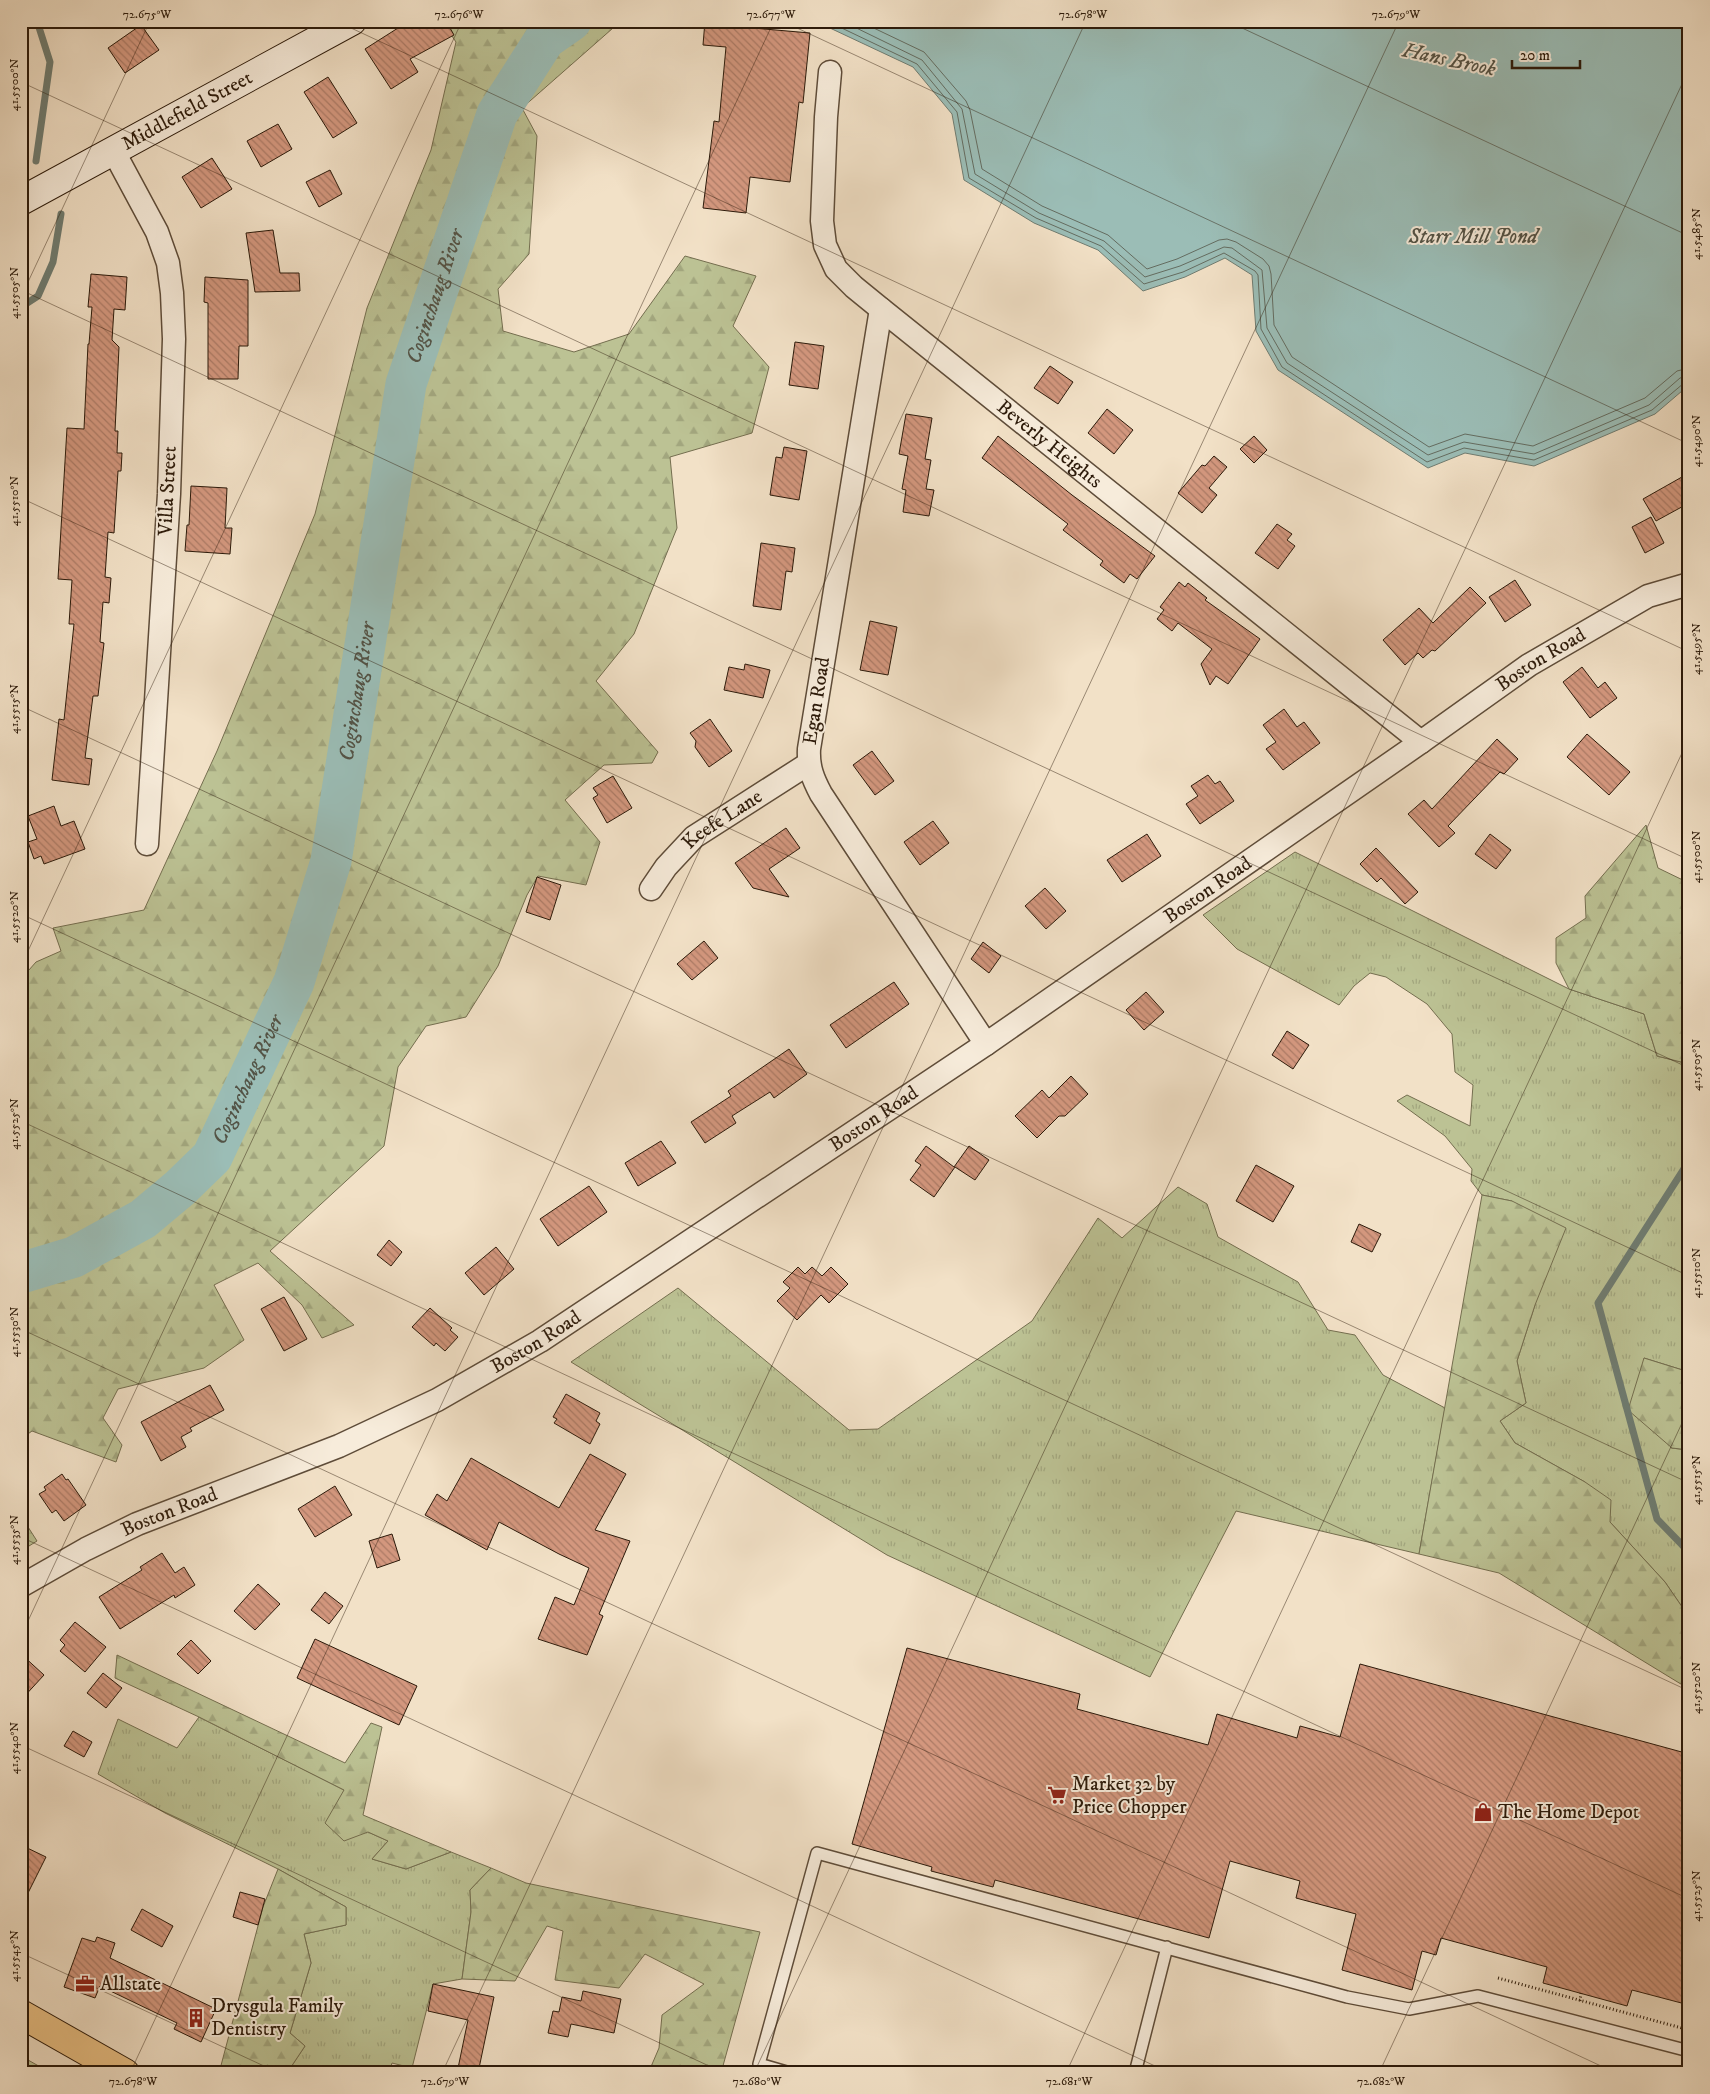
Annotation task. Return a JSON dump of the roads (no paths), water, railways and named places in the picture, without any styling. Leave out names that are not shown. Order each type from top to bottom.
[{"type":"highway","points":[[21,2014],[125,2073]]},
{"type":"main road","name":"Middlefield Street","points":[[21,201],[352,21]]},
{"type":"street","name":"Beverly Heights","points":[[830,72],[826,117],[822,221],[825,245],[836,269],[854,287],[1421,742]]},
{"type":"street","name":"Villa Street","points":[[114,152],[157,232],[168,263],[172,293],[174,339],[169,494],[146,844]]},
{"type":"street","name":"Egan Road","points":[[882,309],[808,764],[821,794],[986,1044]]},
{"type":"street","name":"Boston Road","points":[[21,1586],[86,1549],[137,1524],[339,1446],[437,1400],[540,1341],[986,1044],[1529,665],[1648,596],[1689,584]]},
{"type":"street","name":"Keefe Lane","points":[[651,889],[666,867],[694,837],[808,764]]},
{"type":"lane","points":[[790,2073],[759,2064],[817,1853],[1347,1997],[1409,2009],[1478,1996],[1689,2051]]},
{"type":"lane","points":[[1135,2073],[1167,1947]]},
{"type":"water","name":"Starr Mill Pond","points":[[815,21],[1689,21],[1689,385],[1655,414],[1534,466],[1465,453],[1428,468],[1278,370],[1256,331],[1252,275],[1225,258],[1185,277],[1143,291],[1098,250],[1034,223],[964,180],[952,114],[913,67]]},
{"type":"waterway","points":[[36,161],[50,62],[37,21]]},
{"type":"waterway","name":"Coginchaug River","points":[[21,1273],[74,1257],[143,1219],[180,1188],[212,1157],[294,982],[331,861],[406,384],[497,114],[545,39],[571,21]]},
{"type":"waterway","points":[[21,307],[38,296],[53,262],[61,214]]},
{"type":"waterway","points":[[1689,1161],[1598,1303],[1657,1519],[1689,1552]]},
{"type":"place","name":"Market 32 by Price Chopper","points":[[1057,1795]]},
{"type":"place","name":"The Home Depot","points":[[1483,1812]]},
{"type":"place","name":"Allstate","points":[[85,1984]]},
{"type":"place","name":"Drysgula Family Dentistry","points":[[196,2018]]},
{"type":"water label","name":"Hans Brook","points":[[1449,60]]}]
